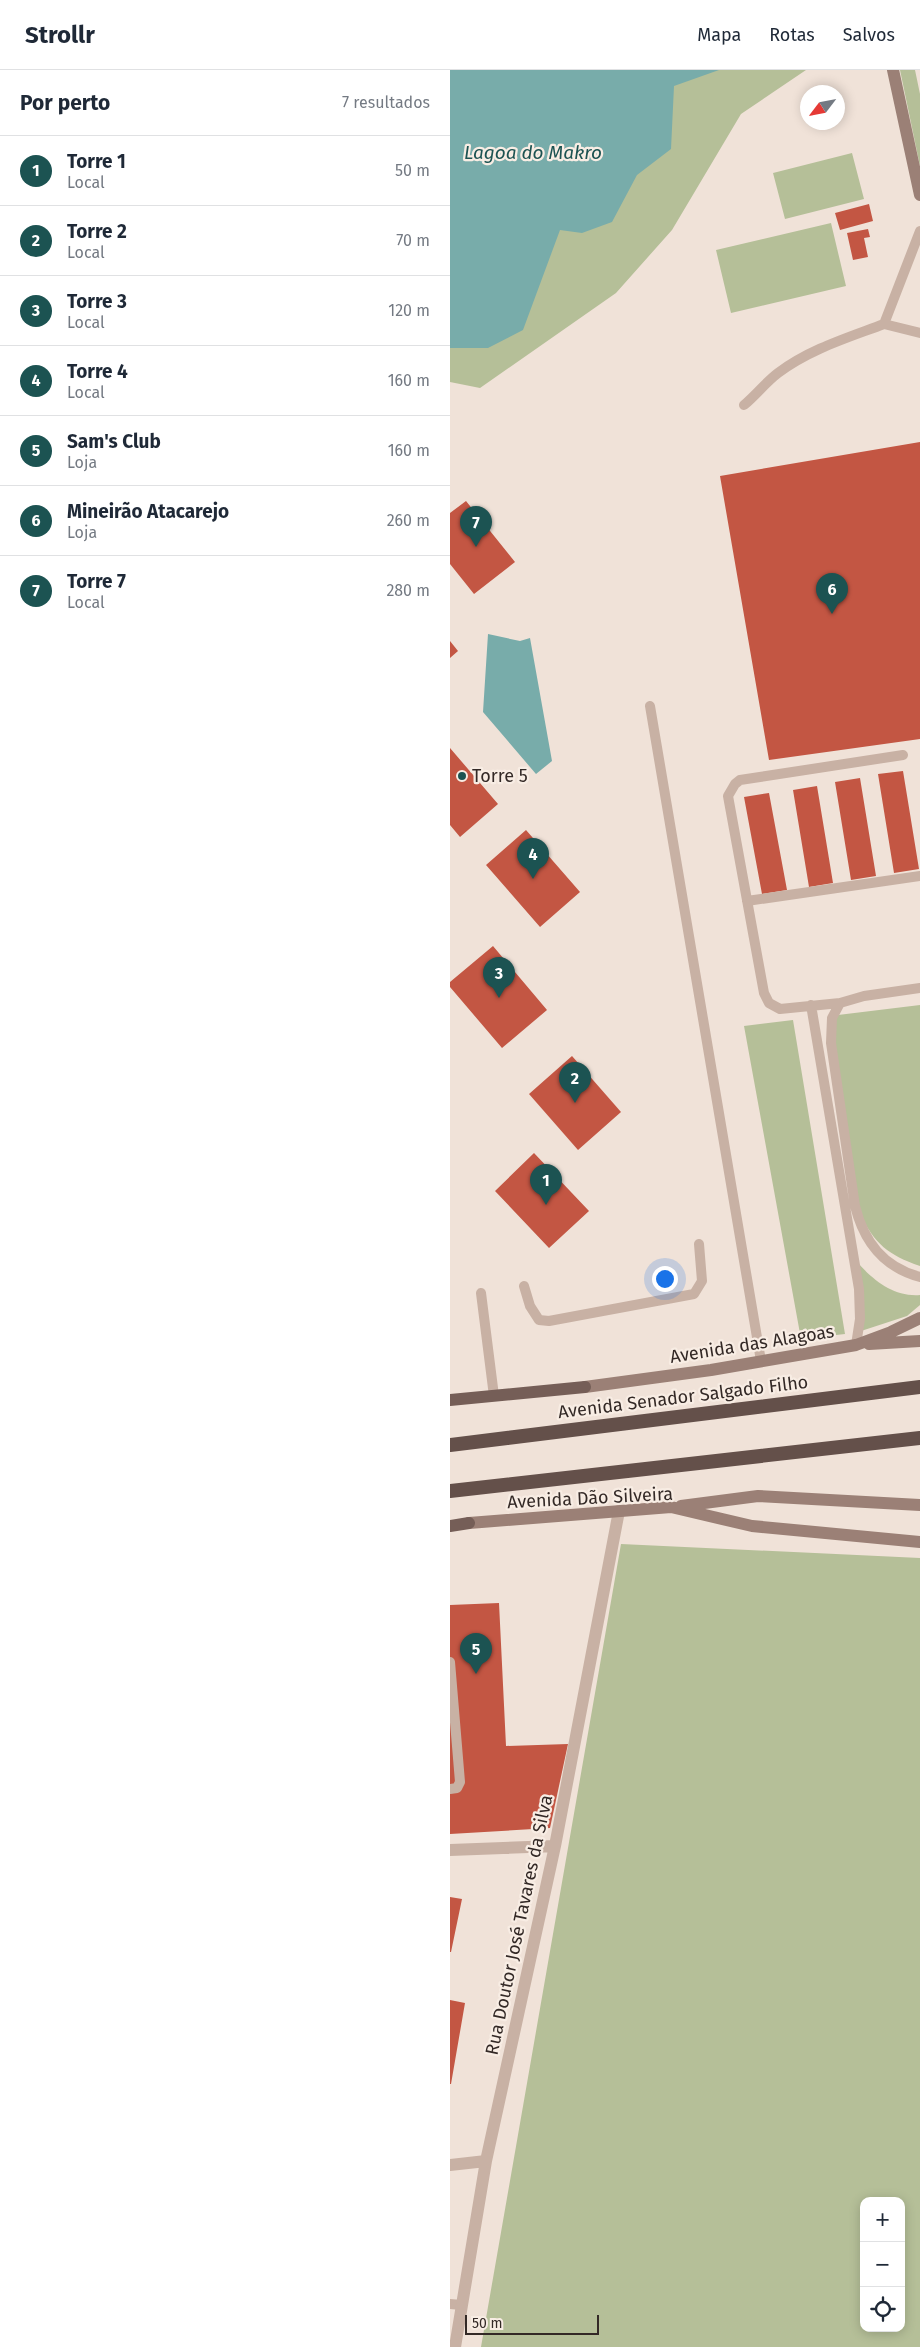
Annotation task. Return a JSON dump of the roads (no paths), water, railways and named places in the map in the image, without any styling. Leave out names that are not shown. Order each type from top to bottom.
[{"type":"highway","name":"Avenida Senador Salgado Filho","points":[[450,1445],[920,1387]]},
{"type":"highway","points":[[450,1491],[920,1438]]},
{"type":"main road","points":[[893,70],[920,195]]},
{"type":"main road","name":"Avenida das Alagoas","points":[[585,1387],[711,1370],[856,1345],[891,1332],[920,1318]]},
{"type":"main road","points":[[856,1345],[920,1341]]},
{"type":"main road","name":"Avenida Senador Salgado Filho","points":[[450,1400],[585,1387]]},
{"type":"main road","points":[[671,1507],[758,1496],[920,1505]]},
{"type":"main road","name":"Avenida Dão Silveira","points":[[450,1526],[671,1507],[752,1526],[920,1542]]},
{"type":"street","name":"Rua Doutor José Tavares da Silva","points":[[455,2347],[456,2304],[555,1846],[619,1511]]},
{"type":"street","points":[[450,1850],[555,1846]]},
{"type":"street","points":[[450,2165],[486,2162]]},
{"type":"lane","points":[[884,324],[920,231]]},
{"type":"lane","points":[[744,405],[777,374],[823,346],[884,324],[920,333]]},
{"type":"lane","points":[[650,706],[761,1361]]},
{"type":"lane","points":[[903,755],[740,780],[735,784],[728,796],[764,993],[769,1003],[780,1009],[840,1002],[864,996],[920,988]]},
{"type":"lane","points":[[747,901],[920,876]]},
{"type":"lane","points":[[840,1002],[832,1018],[831,1043],[855,1206],[860,1227],[883,1260],[908,1274],[920,1277]]},
{"type":"lane","points":[[811,1005],[859,1289],[860,1319],[856,1345]]},
{"type":"lane","points":[[524,1286],[530,1306],[539,1320],[549,1321],[694,1294],[702,1281],[699,1244]]},
{"type":"lane","points":[[482,1293],[494,1396]]},
{"type":"lane","points":[[450,1662],[460,1782],[457,1788],[450,1789]]},
{"type":"water","name":"Lagoa do Makro","points":[[450,70],[719,70],[674,86],[671,149],[637,175],[612,222],[582,233],[560,230],[523,330],[488,348],[450,348]]},
{"type":"water","points":[[488,634],[520,641],[530,638],[552,761],[536,774],[483,712]]},
{"type":"place","name":"Torre 7","points":[[476,547]]},
{"type":"place","name":"Mineirão Atacarejo","points":[[832,614]]},
{"type":"place","name":"Torre 5","points":[[462,776]]},
{"type":"place","name":"Torre 4","points":[[533,879]]},
{"type":"place","name":"Torre 3","points":[[499,998]]},
{"type":"place","name":"Torre 2","points":[[575,1103]]},
{"type":"place","name":"Torre 1","points":[[546,1205]]},
{"type":"place","name":"Sam's Club","points":[[476,1674]]}]
